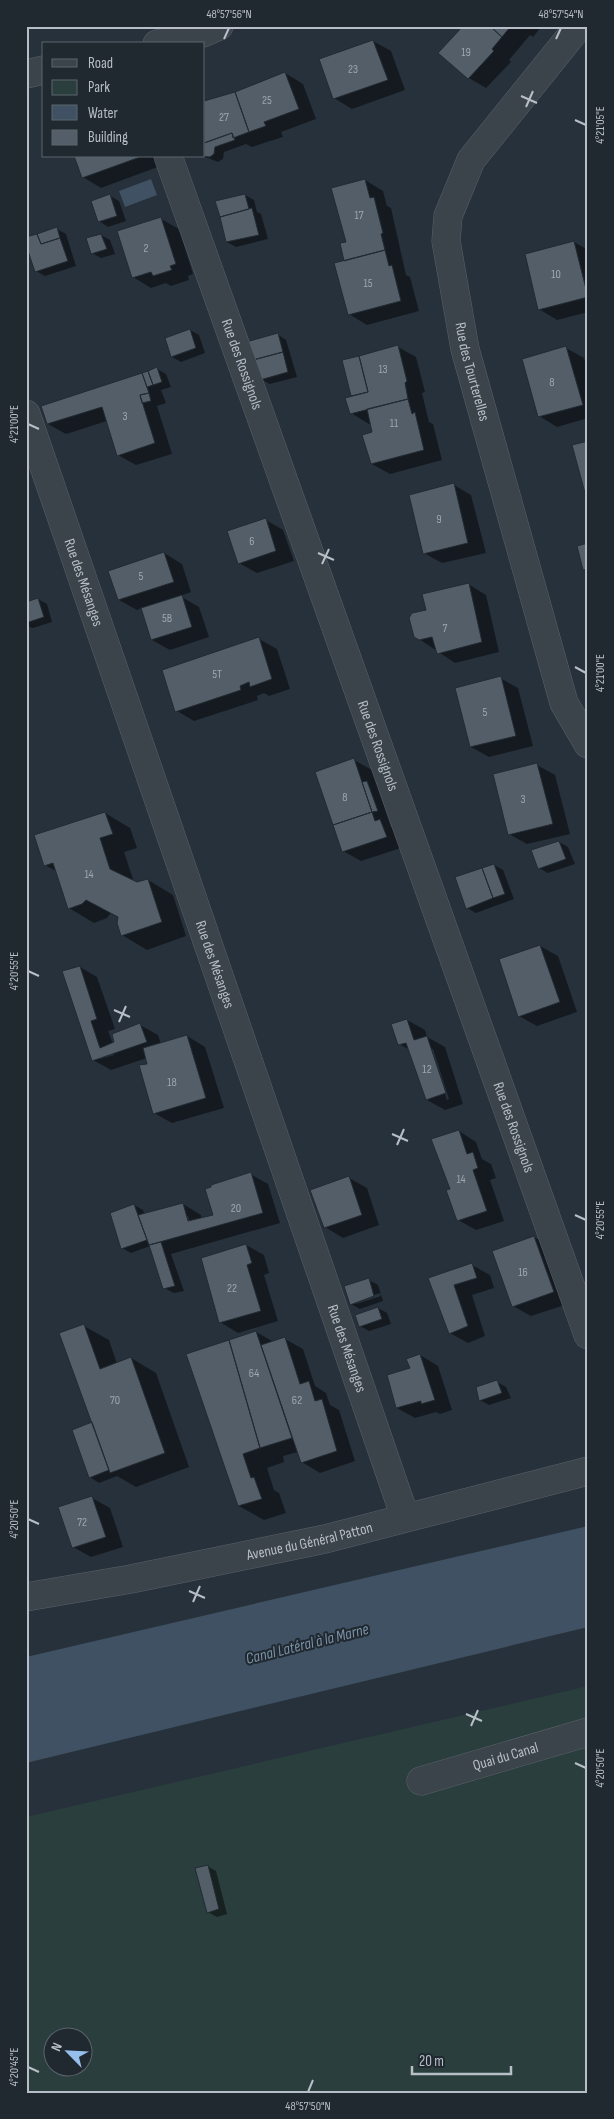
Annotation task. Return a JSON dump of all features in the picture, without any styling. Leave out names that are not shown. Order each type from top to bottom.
[{"type":"street","points":[[165,42],[203,33],[219,26]]},
{"type":"street","name":"Rue des Tourterelles","points":[[579,26],[471,160],[448,216],[446,241],[465,349],[564,703],[588,744]]},
{"type":"street","points":[[26,74],[42,70]]},
{"type":"street","name":"Rue des Rossignols","points":[[169,158],[588,1336]]},
{"type":"street","name":"Rue des Mésanges","points":[[26,414],[405,1517]]},
{"type":"street","name":"Avenue du Général Patton","points":[[26,1597],[131,1579],[325,1539],[588,1470]]},
{"type":"street","name":"Quai du Canal","points":[[421,1781],[588,1732]]},
{"type":"green space","points":[[588,1686],[588,2093],[26,2093],[26,1817]]},
{"type":"water","points":[[151,179],[157,195],[125,207],[119,191]]},
{"type":"water","name":"Canal Latéral à la Marne","points":[[588,1526],[588,1627],[26,1763],[26,1657]]},
{"type":"building","points":[[463,26],[490,26],[502,37],[492,49],[494,51],[468,79],[438,53]]},
{"type":"building","points":[[490,26],[511,26],[502,37]]},
{"type":"building","points":[[373,40],[388,80],[333,99],[319,59]]},
{"type":"building","points":[[285,72],[299,109],[264,122],[266,126],[249,132],[235,92]]},
{"type":"building","points":[[235,92],[249,132],[233,138],[232,133],[205,143],[205,101]]},
{"type":"building","points":[[232,133],[235,140],[215,147],[214,154],[210,157],[205,156],[205,143]]},
{"type":"building","points":[[75,158],[137,158],[82,178]]},
{"type":"building","points":[[365,179],[370,198],[374,197],[385,250],[344,261],[340,243],[346,242],[331,188]]},
{"type":"building","points":[[110,194],[117,216],[98,222],[91,201]]},
{"type":"building","points":[[245,194],[249,209],[220,217],[215,201]]},
{"type":"building","points":[[252,208],[259,235],[226,242],[220,217]]},
{"type":"building","points":[[161,217],[176,264],[170,266],[172,270],[153,276],[151,272],[132,278],[117,231]]},
{"type":"building","points":[[57,227],[60,238],[41,244],[37,234]]},
{"type":"building","points":[[37,234],[41,244],[60,238],[68,261],[35,272],[26,245],[26,237]]},
{"type":"building","points":[[101,234],[107,249],[91,254],[86,238]]},
{"type":"building","points":[[574,241],[588,297],[538,310],[525,254]]},
{"type":"building","points":[[385,250],[389,266],[392,265],[401,301],[348,315],[334,263]]},
{"type":"building","points":[[190,329],[196,348],[171,357],[165,338]]},
{"type":"building","points":[[278,333],[283,352],[253,360],[246,342]]},
{"type":"building","points":[[398,345],[407,381],[405,383],[408,399],[350,414],[345,398],[368,392],[359,356]]},
{"type":"building","points":[[566,346],[583,405],[538,417],[522,359]]},
{"type":"building","points":[[283,352],[288,372],[260,380],[253,360]]},
{"type":"building","points":[[359,356],[368,392],[351,396],[342,360]]},
{"type":"building","points":[[157,367],[162,382],[153,385],[148,371]]},
{"type":"building","points":[[148,371],[153,385],[147,387],[142,373]]},
{"type":"building","points":[[142,373],[149,393],[140,395],[155,443],[117,456],[102,407],[47,424],[41,406]]},
{"type":"building","points":[[149,393],[151,401],[142,403],[140,395]]},
{"type":"building","points":[[408,399],[412,414],[415,412],[424,450],[371,464],[362,435],[372,432],[367,409]]},
{"type":"building","points":[[588,441],[588,504],[572,445]]},
{"type":"building","points":[[454,483],[468,543],[423,554],[409,495]]},
{"type":"building","points":[[266,518],[276,551],[238,564],[227,531]]},
{"type":"building","points":[[588,543],[588,569],[583,570],[577,546]]},
{"type":"building","points":[[164,552],[174,582],[118,600],[108,571]]},
{"type":"building","points":[[469,583],[482,642],[437,654],[432,637],[419,640],[414,637],[409,618],[412,613],[426,610],[422,594]]},
{"type":"building","points":[[182,595],[192,627],[151,640],[141,608]]},
{"type":"building","points":[[38,598],[44,617],[26,623],[26,602]]},
{"type":"building","points":[[259,637],[272,679],[250,687],[249,682],[240,686],[241,690],[175,712],[162,670]]},
{"type":"building","points":[[501,676],[516,736],[470,747],[455,688]]},
{"type":"building","points":[[354,758],[372,812],[333,825],[315,772]]},
{"type":"building","points":[[537,763],[553,824],[508,835],[493,774]]},
{"type":"building","points":[[367,781],[378,811],[372,812],[362,782]]},
{"type":"building","points":[[105,812],[113,834],[100,838],[110,869],[137,882],[148,879],[162,922],[121,936],[117,923],[118,917],[86,900],[82,904],[68,909],[53,863],[44,866],[34,835]]},
{"type":"building","points":[[372,812],[375,821],[380,819],[387,837],[342,852],[333,825]]},
{"type":"building","points":[[559,841],[566,859],[538,869],[531,850]]},
{"type":"building","points":[[494,864],[505,894],[493,898],[482,868]]},
{"type":"building","points":[[482,868],[493,898],[466,909],[455,877]]},
{"type":"building","points":[[540,945],[560,1002],[518,1017],[499,959]]},
{"type":"building","points":[[80,966],[97,1019],[91,1021],[100,1048],[114,1042],[112,1034],[140,1023],[147,1042],[92,1061],[62,971]]},
{"type":"building","points":[[407,1019],[414,1040],[427,1036],[446,1093],[426,1100],[406,1043],[398,1045],[391,1024]]},
{"type":"building","points":[[187,1035],[206,1098],[153,1114],[139,1065],[147,1064],[143,1048]]},
{"type":"building","points":[[459,1130],[467,1154],[473,1152],[478,1168],[473,1170],[487,1211],[457,1221],[446,1190],[450,1189],[431,1139]]},
{"type":"building","points":[[251,1172],[263,1213],[149,1245],[138,1215],[183,1203],[188,1221],[213,1215],[205,1189],[211,1187],[211,1185]]},
{"type":"building","points":[[349,1176],[362,1215],[324,1228],[310,1190]]},
{"type":"building","points":[[134,1204],[147,1240],[121,1249],[110,1213]]},
{"type":"building","points":[[534,1236],[554,1292],[512,1307],[492,1251]]},
{"type":"building","points":[[161,1242],[175,1286],[163,1289],[149,1245]]},
{"type":"building","points":[[246,1244],[252,1263],[247,1265],[261,1311],[219,1323],[201,1258]]},
{"type":"building","points":[[472,1263],[477,1278],[454,1285],[468,1326],[449,1334],[428,1278]]},
{"type":"building","points":[[369,1278],[374,1296],[350,1305],[344,1286]]},
{"type":"building","points":[[378,1307],[382,1319],[359,1327],[355,1315]]},
{"type":"building","points":[[84,1324],[100,1369],[131,1357],[165,1453],[110,1473],[59,1333]]},
{"type":"building","points":[[256,1331],[292,1438],[260,1448],[229,1340]]},
{"type":"building","points":[[285,1337],[300,1384],[309,1381],[315,1401],[322,1399],[337,1451],[301,1463],[261,1345]]},
{"type":"building","points":[[229,1340],[260,1448],[243,1454],[251,1478],[254,1477],[262,1499],[238,1506],[186,1354]]},
{"type":"building","points":[[420,1354],[435,1400],[421,1404],[421,1401],[396,1408],[387,1375],[410,1368],[406,1359]]},
{"type":"building","points":[[497,1380],[502,1393],[479,1401],[476,1387]]},
{"type":"building","points":[[92,1422],[109,1470],[89,1478],[72,1430]]},
{"type":"building","points":[[92,1496],[106,1537],[72,1548],[58,1507]]},
{"type":"building","points":[[208,1865],[219,1909],[207,1913],[195,1868]]}]
